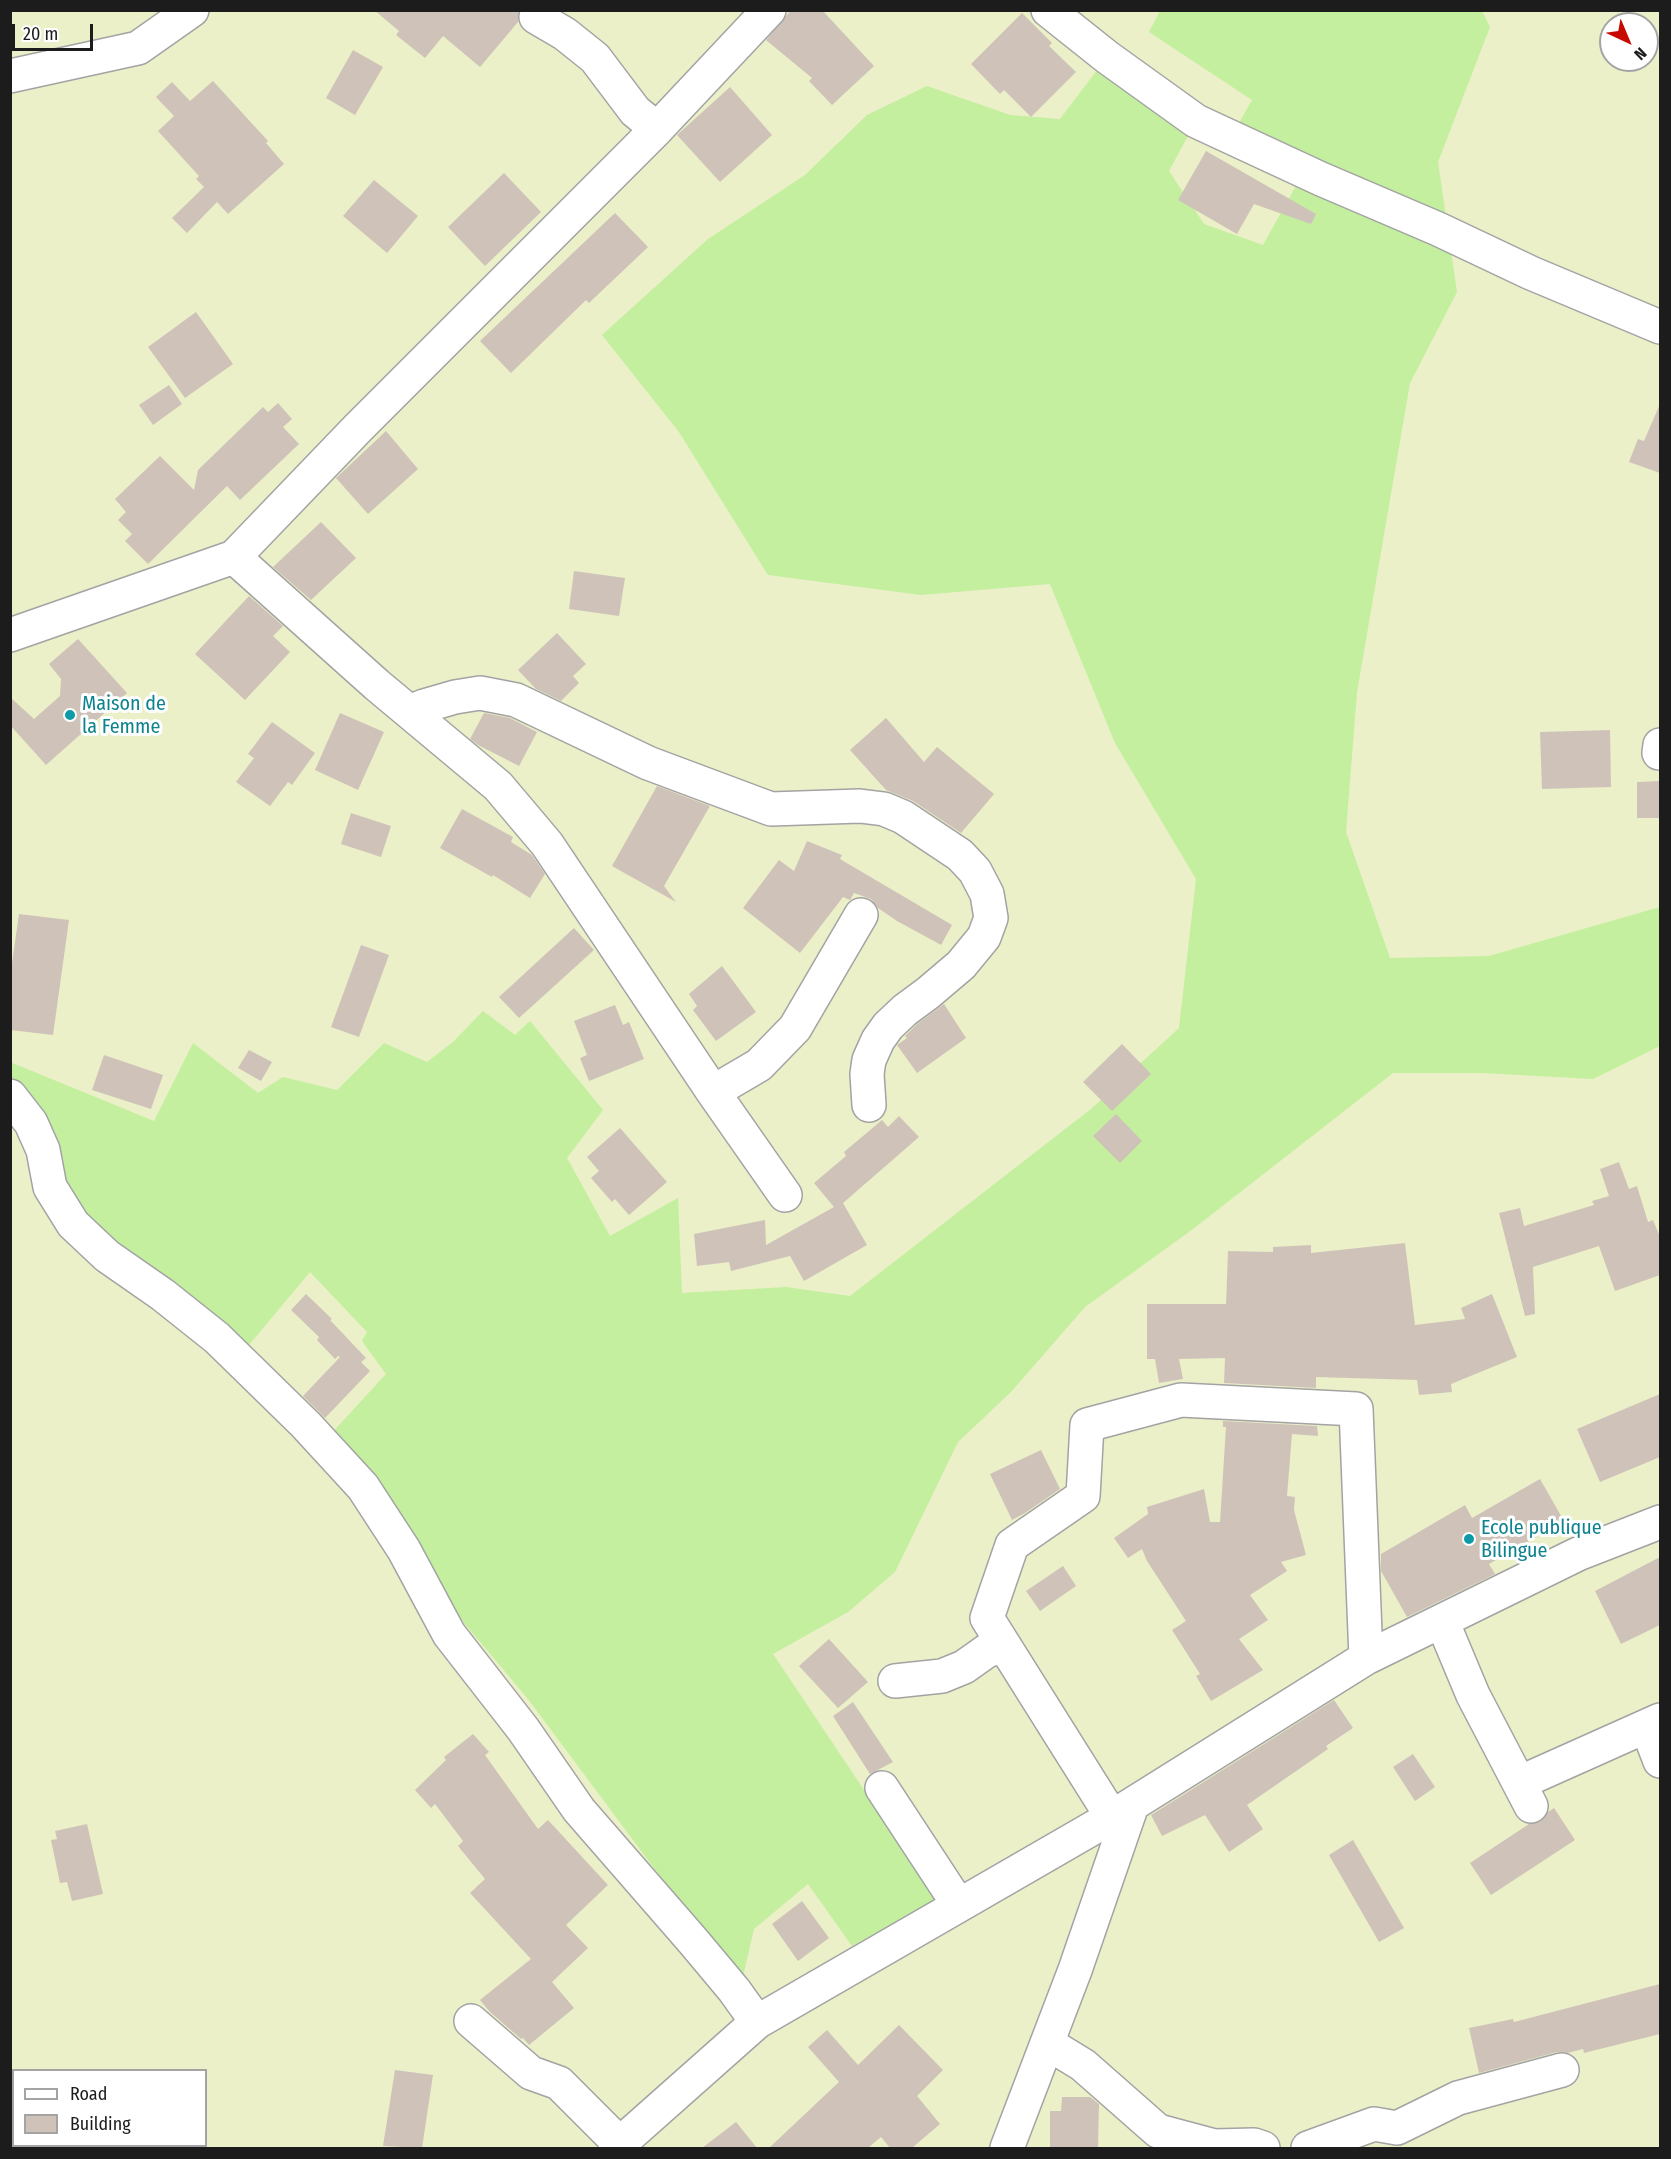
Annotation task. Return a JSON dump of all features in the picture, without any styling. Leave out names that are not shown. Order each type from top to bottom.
[{"type":"street","points":[[10,76],[138,48],[192,10]]},
{"type":"street","points":[[10,635],[234,557],[358,428],[657,129],[769,10]]},
{"type":"street","points":[[1048,10],[1107,57],[1196,121],[1531,273],[1660,327]]},
{"type":"street","points":[[536,17],[565,34],[595,58],[635,111],[657,129]]},
{"type":"street","points":[[234,557],[377,685],[498,786],[547,844],[785,1195]]},
{"type":"street","points":[[410,712],[455,697],[480,693],[516,700],[648,763],[771,809],[860,806],[884,809],[903,817],[960,855],[975,871],[987,894],[991,918],[984,937],[961,965],[904,1010],[878,1040],[869,1060],[867,1074],[869,1105]]},
{"type":"street","points":[[713,1092],[759,1065],[795,1028],[861,915]]},
{"type":"street","points":[[10,1096],[31,1123],[43,1150],[51,1187],[73,1224],[107,1256],[163,1294],[218,1338],[306,1425],[363,1487],[404,1551],[449,1634],[523,1729],[579,1810],[728,1982],[757,2022]]},
{"type":"street","points":[[1122,1811],[1005,1647],[987,1617],[1012,1545],[1083,1496],[1088,1425],[1181,1400],[1356,1409],[1366,1658]]},
{"type":"street","points":[[471,2021],[531,2073],[559,2083],[618,2146],[757,2022],[1122,1811],[1366,1658],[1578,1554],[1660,1522]]},
{"type":"street","points":[[1442,1621],[1473,1695],[1525,1795],[1654,1724],[1660,1761]]},
{"type":"street","points":[[895,1682],[942,1677],[964,1667],[988,1650],[1005,1647]]},
{"type":"street","points":[[882,1788],[958,1904]]},
{"type":"street","points":[[1007,2148],[1076,1970],[1122,1811]]},
{"type":"street","points":[[1047,2043],[1083,2065],[1158,2131],[1214,2146],[1254,2145],[1263,2148]]},
{"type":"street","points":[[1308,2148],[1374,2124],[1385,2138],[1458,2098],[1562,2070]]},
{"type":"green space","points":[[11,11],[1660,11],[1660,2148],[11,2148]]},
{"type":"green space","points":[[1160,11],[1482,11],[1490,27],[1438,162],[1457,292],[1410,383],[1357,692],[1346,832],[1390,958],[1489,956],[1660,907],[1660,1046],[1593,1079],[1483,1073],[1393,1073],[1193,1229],[1085,1307],[1011,1392],[958,1442],[895,1572],[848,1612],[773,1654],[937,1899],[852,1946],[808,1884],[754,1929],[741,1985],[528,1699],[465,1624],[329,1436],[386,1374],[362,1341],[367,1332],[310,1272],[243,1352],[91,1231],[11,1090],[10,1062],[154,1121],[193,1043],[258,1093],[283,1077],[337,1090],[384,1043],[427,1062],[453,1042],[483,1011],[515,1035],[530,1021],[603,1110],[567,1158],[610,1236],[678,1198],[682,1293],[786,1287],[850,1296],[1091,1109],[1179,1028],[1196,879],[1115,743],[1050,584],[921,595],[768,575],[679,432],[602,335],[708,239],[805,175],[867,115],[927,86],[1010,115],[1060,119],[1107,57],[1196,121],[1169,171],[1204,224],[1263,245],[1301,177],[1235,130],[1252,100],[1149,32]]},
{"type":"building","points":[[374,10],[519,10],[518,22],[480,67],[443,36],[425,58],[396,35],[399,31]]},
{"type":"building","points":[[791,10],[822,10],[874,66],[832,105],[809,81],[812,78],[766,40]]},
{"type":"building","points":[[1022,13],[1052,43],[1049,46],[1076,72],[1031,117],[1004,90],[1000,94],[971,64]]},
{"type":"building","points":[[353,50],[383,67],[355,115],[326,98]]},
{"type":"building","points":[[213,81],[268,141],[266,143],[284,164],[228,214],[217,202],[187,233],[172,218],[204,187],[196,179],[199,176],[158,131],[174,116],[156,97],[172,82],[190,101]]},
{"type":"building","points":[[730,87],[772,135],[720,182],[677,135]]},
{"type":"building","points":[[1206,151],[1316,214],[1311,224],[1254,204],[1237,234],[1178,200]]},
{"type":"building","points":[[504,173],[541,212],[485,266],[448,227]]},
{"type":"building","points":[[374,180],[418,216],[387,253],[343,216]]},
{"type":"building","points":[[615,213],[648,247],[589,303],[586,300],[511,373],[480,341]]},
{"type":"building","points":[[196,312],[233,364],[185,398],[148,347]]},
{"type":"building","points":[[169,385],[182,404],[153,425],[139,405]]},
{"type":"building","points":[[278,403],[292,419],[283,427],[299,444],[240,500],[227,486],[148,564],[125,541],[132,534],[118,520],[126,512],[115,499],[160,456],[194,490],[198,470],[263,407],[268,412]]},
{"type":"building","points":[[1660,404],[1660,473],[1629,462],[1638,439],[1644,441]]},
{"type":"building","points":[[386,431],[418,469],[368,514],[336,478]]},
{"type":"building","points":[[321,522],[356,558],[311,600],[273,567]]},
{"type":"building","points":[[574,571],[625,578],[619,616],[569,609]]},
{"type":"building","points":[[249,596],[283,626],[273,636],[290,652],[245,700],[195,654]]},
{"type":"building","points":[[557,633],[586,664],[573,676],[579,683],[561,701],[536,689],[518,670]]},
{"type":"building","name":"Maison de la Femme","points":[[78,639],[127,693],[46,765],[10,725],[10,697],[34,719],[60,696],[61,679],[49,664]]},
{"type":"building","points":[[340,713],[384,732],[358,790],[315,770]]},
{"type":"building","points":[[484,713],[510,718],[537,732],[519,766],[470,739]]},
{"type":"building","points":[[886,718],[924,762],[937,747],[994,794],[961,833],[913,801],[886,790],[850,750]]},
{"type":"building","points":[[272,722],[315,753],[292,785],[288,782],[270,806],[236,782],[254,758],[248,754]]},
{"type":"building","points":[[1610,730],[1611,787],[1542,789],[1540,732]]},
{"type":"building","points":[[1660,781],[1660,818],[1637,818],[1637,782]]},
{"type":"building","points":[[657,786],[710,806],[664,886],[676,902],[612,866]]},
{"type":"building","points":[[462,809],[513,837],[511,842],[532,855],[545,874],[530,898],[493,875],[492,877],[440,848]]},
{"type":"building","points":[[351,813],[391,826],[381,857],[341,844]]},
{"type":"building","points":[[807,841],[842,855],[840,859],[952,925],[941,945],[897,921],[878,908],[871,899],[854,893],[850,900],[843,897],[800,953],[743,908],[779,860],[794,871]]},
{"type":"building","points":[[19,914],[69,920],[53,1035],[10,1030],[10,977]]},
{"type":"building","points":[[574,928],[594,950],[519,1018],[499,997]]},
{"type":"building","points":[[361,945],[389,955],[359,1037],[331,1027]]},
{"type":"building","points":[[722,966],[756,1012],[716,1041],[693,1010],[697,1006],[689,994]]},
{"type":"building","points":[[944,1004],[966,1038],[917,1073],[897,1045],[907,1038],[905,1036],[917,1024]]},
{"type":"building","points":[[615,1005],[623,1025],[629,1022],[644,1059],[589,1081],[580,1058],[587,1055],[574,1021]]},
{"type":"building","points":[[1122,1044],[1151,1074],[1112,1111],[1083,1082]]},
{"type":"building","points":[[249,1050],[272,1062],[261,1081],[238,1068]]},
{"type":"building","points":[[104,1055],[163,1075],[151,1109],[92,1090]]},
{"type":"building","points":[[1116,1114],[1142,1141],[1120,1163],[1093,1136]]},
{"type":"building","points":[[899,1116],[919,1137],[843,1203],[867,1245],[804,1281],[790,1256],[731,1271],[729,1262],[697,1266],[694,1234],[765,1220],[766,1245],[834,1207],[814,1183],[846,1156],[844,1152],[882,1120],[888,1127]]},
{"type":"building","points":[[620,1128],[667,1182],[629,1215],[615,1199],[612,1202],[591,1178],[599,1171],[587,1157]]},
{"type":"building","points":[[1619,1162],[1629,1189],[1637,1186],[1648,1222],[1653,1220],[1660,1237],[1660,1275],[1615,1291],[1599,1246],[1533,1267],[1535,1314],[1525,1316],[1499,1213],[1520,1208],[1524,1226],[1594,1205],[1592,1201],[1609,1196],[1600,1169]]},
{"type":"building","points":[[1405,1243],[1415,1325],[1465,1319],[1461,1308],[1492,1294],[1517,1357],[1451,1384],[1452,1392],[1419,1395],[1417,1380],[1316,1377],[1316,1388],[1224,1383],[1225,1358],[1179,1359],[1183,1379],[1159,1383],[1155,1359],[1147,1359],[1147,1304],[1226,1304],[1228,1251],[1273,1252],[1273,1247],[1311,1245],[1311,1253]]},
{"type":"building","points":[[306,1294],[332,1319],[330,1320],[366,1358],[361,1362],[370,1371],[325,1418],[303,1396],[340,1357],[335,1359],[317,1340],[319,1337],[291,1310]]},
{"type":"building","points":[[1660,1394],[1660,1457],[1600,1482],[1577,1429]]},
{"type":"building","points":[[1223,1421],[1317,1426],[1318,1436],[1292,1434],[1287,1496],[1295,1497],[1294,1510],[1306,1555],[1281,1562],[1287,1571],[1250,1595],[1268,1620],[1239,1639],[1263,1670],[1211,1701],[1196,1676],[1200,1674],[1172,1630],[1186,1621],[1147,1561],[1142,1549],[1128,1558],[1114,1538],[1148,1514],[1147,1507],[1204,1489],[1210,1522],[1220,1522],[1226,1427],[1223,1427]]},
{"type":"building","points":[[1041,1450],[1060,1489],[1012,1520],[990,1474]]},
{"type":"building","name":"Ecole publique Bilingue","points":[[1540,1479],[1564,1521],[1489,1564],[1495,1574],[1407,1617],[1381,1571],[1381,1554],[1465,1505],[1472,1518]]},
{"type":"building","points":[[1660,1557],[1660,1625],[1621,1644],[1595,1591]]},
{"type":"building","points":[[1063,1566],[1076,1586],[1040,1611],[1026,1591]]},
{"type":"building","points":[[829,1639],[868,1682],[838,1708],[799,1666]]},
{"type":"building","points":[[1334,1700],[1353,1728],[1326,1746],[1328,1749],[1247,1805],[1263,1829],[1229,1852],[1205,1815],[1162,1836],[1151,1815]]},
{"type":"building","points":[[853,1702],[893,1762],[870,1774],[833,1716]]},
{"type":"building","points":[[473,1734],[489,1752],[485,1755],[538,1829],[548,1820],[608,1885],[566,1925],[588,1948],[552,1982],[574,2008],[529,2045],[490,2012],[480,2000],[531,1959],[470,1893],[485,1879],[458,1846],[463,1841],[435,1804],[431,1808],[415,1790],[446,1760],[444,1757]]},
{"type":"building","points":[[1413,1754],[1435,1787],[1415,1801],[1393,1767]]},
{"type":"building","points":[[1554,1808],[1575,1840],[1491,1895],[1470,1863],[1529,1824],[1540,1822]]},
{"type":"building","points":[[87,1824],[103,1894],[72,1901],[67,1882],[60,1883],[51,1840],[57,1839],[55,1831]]},
{"type":"building","points":[[1353,1840],[1404,1928],[1379,1942],[1329,1855]]},
{"type":"building","points":[[802,1901],[829,1938],[798,1961],[772,1924]]},
{"type":"building","points":[[1660,1984],[1660,2034],[1584,2053],[1583,2049],[1568,2053],[1557,2052],[1479,2073],[1469,2028],[1513,2019],[1514,2022]]},
{"type":"building","points":[[899,2025],[943,2070],[917,2096],[940,2124],[912,2148],[890,2148],[881,2137],[868,2148],[769,2148],[839,2082],[808,2047],[827,2030],[858,2065]]},
{"type":"building","points":[[395,2070],[433,2075],[422,2148],[383,2146]]},
{"type":"building","points":[[1062,2097],[1090,2097],[1099,2104],[1098,2148],[1050,2148],[1050,2111],[1061,2111]]},
{"type":"building","points":[[736,2122],[757,2148],[702,2148]]},
{"type":"place","name":"Maison de la Femme","points":[[70,715]]},
{"type":"place","name":"Ecole publique Bilingue","points":[[1469,1539]]}]
